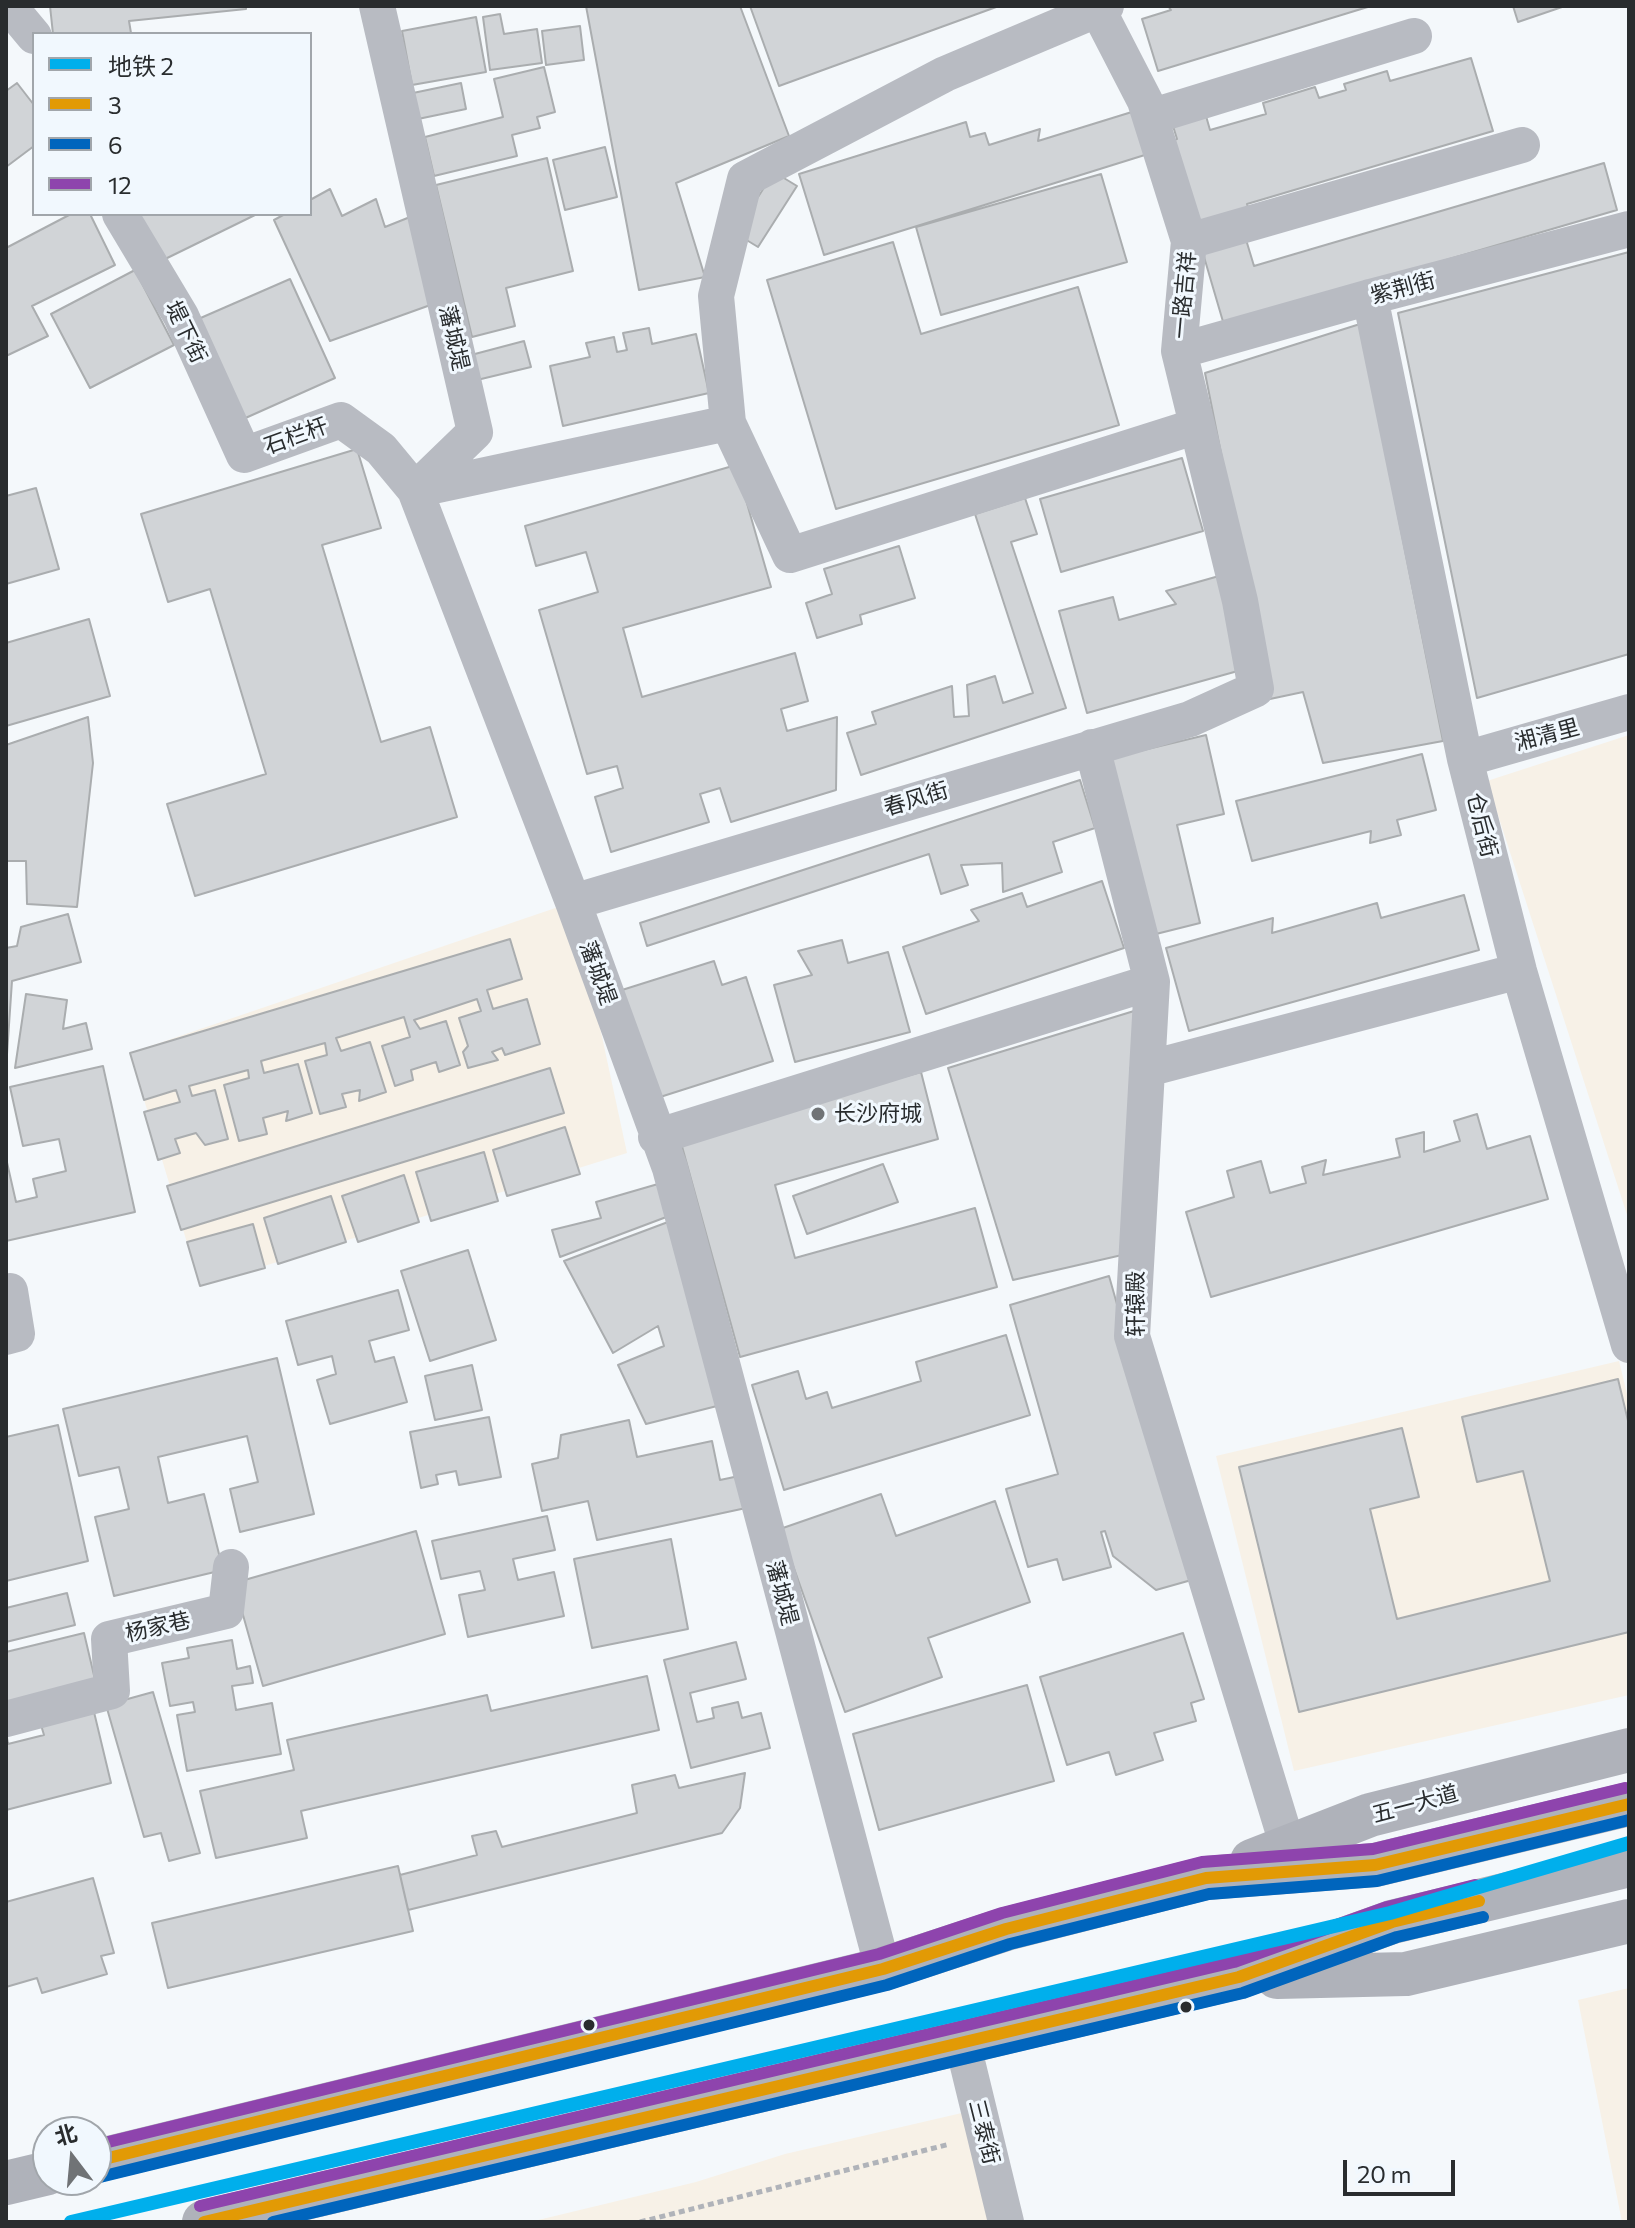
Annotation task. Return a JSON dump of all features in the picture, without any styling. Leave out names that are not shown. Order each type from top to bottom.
[{"type":"main road","name":"五一大道","points":[[112,2157],[883,1969],[1006,1929],[1206,1878],[1370,1815],[1629,1750]]},
{"type":"main road","name":"五一大道","points":[[1206,1878],[1375,1865],[1629,1804]]},
{"type":"main road","points":[[204,2222],[1239,1977],[1392,1922],[1629,1865]]},
{"type":"main road","points":[[1239,1977],[1406,1974],[1629,1921]]},
{"type":"main road","points":[[6,2183],[32,2177]]},
{"type":"street","points":[[9,6],[32,34]]},
{"type":"street","name":"藩城堤","points":[[377,6],[475,432],[415,490],[573,902],[656,1137],[670,1168],[883,1969]]},
{"type":"street","points":[[1100,7],[945,74],[745,179],[716,296],[728,423],[790,555],[1197,426]]},
{"type":"street","name":"一路吉祥","points":[[1100,7],[1150,117],[1189,241],[1179,351],[1240,601],[1256,689]]},
{"type":"street","points":[[1150,117],[1414,36]]},
{"type":"street","points":[[1189,241],[1522,145]]},
{"type":"street","name":"堤下街","points":[[121,216],[181,316],[244,455]]},
{"type":"street","name":"紫荆街","points":[[1179,351],[1629,229]]},
{"type":"street","name":"仓后街","points":[[1370,297],[1465,759],[1519,971],[1618,1259],[1629,1345]]},
{"type":"street","name":"石栏杆","points":[[244,455],[341,420],[381,449],[415,490]]},
{"type":"street","points":[[415,490],[728,423]]},
{"type":"street","name":"春风街","points":[[573,902],[1190,719],[1256,689]]},
{"type":"street","name":"湘清里","points":[[1465,759],[1629,712]]},
{"type":"street","name":"轩辕殿","points":[[1092,747],[1152,982],[1132,1336],[1288,1847]]},
{"type":"street","points":[[1147,1069],[1519,971]]},
{"type":"street","points":[[656,1137],[1152,982]]},
{"type":"street","points":[[6,1292],[10,1291],[17,1334],[6,1337]]},
{"type":"street","name":"杨家巷","points":[[6,1719],[112,1691],[109,1639],[226,1611],[231,1567]]},
{"type":"street","name":"三泰街","points":[[962,2041],[1006,2222]]},
{"type":"path","points":[[640,2222],[985,2135]]},
{"type":"shaded area","points":[[1629,735],[1629,1221],[1487,781]]},
{"type":"shaded area","points":[[573,902],[627,1153],[200,1286],[130,1053]]},
{"type":"shaded area","points":[[1619,1361],[1629,1402],[1629,1695],[1294,1771],[1216,1456]]},
{"type":"shaded area","points":[[1629,1988],[1629,2222],[1622,2222],[1578,2000]]},
{"type":"shaded area","points":[[979,2109],[1006,2222],[530,2222],[696,2182],[785,2154]]},
{"type":"building","points":[[50,6],[246,6],[246,9],[129,21],[131,32],[53,32]]},
{"type":"building","points":[[586,6],[740,6],[789,136],[676,183],[705,277],[639,290]]},
{"type":"building","points":[[750,6],[999,6],[779,86]]},
{"type":"building","points":[[1168,6],[1371,6],[1158,71],[1142,19],[1171,10]]},
{"type":"building","points":[[1513,6],[1565,6],[1518,22]]},
{"type":"building","points":[[500,14],[504,34],[537,29],[542,63],[490,70],[483,17]]},
{"type":"building","points":[[476,17],[486,72],[412,85],[402,31]]},
{"type":"building","points":[[580,26],[584,60],[546,65],[542,31]]},
{"type":"building","points":[[1471,58],[1493,131],[1247,204],[1255,230],[1244,233],[1254,266],[1604,163],[1617,210],[1224,325],[1170,141],[1177,139],[1173,126],[1206,116],[1210,130],[1266,114],[1263,103],[1315,87],[1319,98],[1346,90],[1344,84],[1387,71],[1390,81]]},
{"type":"building","points":[[544,67],[555,112],[537,117],[540,128],[512,135],[517,156],[434,176],[425,137],[503,117],[494,79]]},
{"type":"building","points":[[17,83],[32,102],[32,148],[6,167],[6,91]]},
{"type":"building","points":[[461,83],[466,109],[418,119],[413,93]]},
{"type":"building","points":[[1135,111],[1148,154],[824,255],[799,174],[966,122],[970,137],[985,133],[989,145],[1040,129],[1038,141]]},
{"type":"building","points":[[605,147],[617,197],[565,210],[553,160]]},
{"type":"building","points":[[547,158],[573,271],[506,288],[515,326],[472,337],[436,185]]},
{"type":"building","points":[[774,172],[797,186],[758,247],[735,233]]},
{"type":"building","points":[[1101,174],[1127,262],[941,315],[916,227]]},
{"type":"building","points":[[330,189],[342,216],[376,199],[385,227],[415,215],[436,303],[330,341],[274,220],[281,216],[312,216],[312,199]]},
{"type":"building","points":[[67,216],[91,216],[115,265],[32,306],[48,336],[6,356],[6,248]]},
{"type":"building","points":[[134,216],[253,216],[157,263]]},
{"type":"building","points":[[893,242],[921,334],[1078,287],[1119,425],[836,509],[767,280]]},
{"type":"building","points":[[1629,252],[1629,654],[1477,698],[1398,313]]},
{"type":"building","points":[[135,270],[174,345],[90,388],[51,314]]},
{"type":"building","points":[[290,279],[335,378],[241,420],[196,320]]},
{"type":"building","points":[[1360,324],[1443,741],[1323,763],[1303,692],[1270,699],[1205,373]]},
{"type":"building","points":[[649,328],[652,344],[696,334],[709,393],[563,426],[550,366],[590,357],[586,343],[614,337],[617,352],[627,350],[623,333]]},
{"type":"building","points":[[524,341],[531,367],[477,380],[471,355]]},
{"type":"building","points":[[357,449],[381,528],[322,545],[381,742],[430,727],[457,817],[195,896],[167,804],[266,774],[210,589],[168,602],[141,514]]},
{"type":"building","points":[[1182,458],[1203,531],[1061,572],[1040,499]]},
{"type":"building","points":[[736,465],[771,587],[623,628],[642,697],[795,653],[808,701],[781,709],[787,731],[837,717],[836,790],[731,822],[720,788],[700,794],[709,822],[611,852],[595,797],[623,788],[617,766],[587,774],[539,610],[598,592],[586,552],[536,566],[525,526]]},
{"type":"building","points":[[36,488],[59,569],[6,584],[6,496]]},
{"type":"building","points":[[1025,498],[1037,534],[1011,542],[1066,708],[861,775],[847,733],[876,724],[872,712],[952,686],[954,717],[969,716],[967,685],[995,676],[1003,703],[1033,693],[975,514]]},
{"type":"building","points":[[899,546],[915,598],[860,615],[862,624],[817,638],[806,603],[832,594],[824,569]]},
{"type":"building","points":[[1219,576],[1245,669],[1087,713],[1059,611],[1113,597],[1119,620],[1176,604],[1166,591]]},
{"type":"building","points":[[89,619],[110,696],[6,726],[6,643]]},
{"type":"building","points":[[88,717],[93,763],[77,907],[27,904],[26,861],[6,861],[6,745]]},
{"type":"building","points":[[1206,735],[1224,814],[1177,825],[1200,923],[1152,935],[1110,758]]},
{"type":"building","points":[[1422,754],[1436,810],[1397,820],[1401,835],[1370,843],[1371,831],[1252,861],[1236,801]]},
{"type":"building","points":[[1080,780],[1095,828],[1053,842],[1062,872],[1003,892],[1002,863],[961,865],[968,885],[941,894],[929,854],[647,946],[640,923]]},
{"type":"building","points":[[1102,881],[1124,948],[926,1014],[903,947],[979,921],[971,910],[1022,893],[1027,907]]},
{"type":"building","points":[[1464,895],[1479,950],[1189,1031],[1166,948],[1273,918],[1272,933],[1377,903],[1381,918]]},
{"type":"building","points":[[68,914],[81,962],[12,981],[6,1069],[6,948],[17,946],[21,927]]},
{"type":"building","points":[[510,939],[522,979],[487,990],[493,1009],[527,999],[540,1044],[505,1055],[502,1048],[492,1052],[498,1060],[468,1068],[463,1052],[468,1046],[459,1018],[481,1011],[477,999],[414,1020],[420,1029],[446,1021],[460,1065],[439,1072],[436,1062],[411,1070],[413,1080],[395,1086],[382,1046],[410,1037],[404,1017],[336,1038],[341,1051],[370,1042],[386,1092],[359,1101],[360,1090],[342,1094],[346,1107],[320,1114],[305,1061],[327,1055],[325,1043],[261,1061],[264,1073],[298,1064],[312,1113],[286,1121],[288,1111],[263,1118],[267,1134],[239,1141],[224,1085],[249,1078],[248,1070],[189,1086],[192,1096],[215,1090],[228,1139],[205,1145],[196,1133],[175,1139],[180,1153],[158,1160],[144,1112],[180,1102],[176,1090],[144,1100],[130,1053]]},
{"type":"building","points":[[842,940],[848,963],[888,952],[910,1032],[795,1062],[774,985],[812,975],[798,951]]},
{"type":"building","points":[[714,961],[722,985],[746,977],[773,1061],[657,1098],[622,990]]},
{"type":"building","points":[[26,994],[67,1000],[63,1029],[86,1023],[92,1049],[15,1068]]},
{"type":"building","points":[[1134,1011],[1122,1255],[1013,1280],[948,1068]]},
{"type":"building","points":[[103,1066],[135,1212],[6,1241],[6,1158],[16,1202],[37,1197],[33,1179],[66,1171],[59,1139],[23,1146],[10,1087]]},
{"type":"building","points":[[550,1068],[564,1113],[181,1230],[167,1186]]},
{"type":"building","points":[[921,1072],[938,1139],[775,1185],[795,1258],[975,1208],[997,1287],[740,1357],[680,1139]]},
{"type":"building","points":[[1477,1114],[1487,1149],[1530,1136],[1548,1199],[1211,1297],[1186,1212],[1234,1197],[1227,1171],[1261,1161],[1270,1193],[1306,1183],[1302,1167],[1326,1160],[1323,1175],[1400,1157],[1396,1139],[1424,1132],[1424,1152],[1460,1141],[1454,1121]]},
{"type":"building","points":[[565,1127],[580,1174],[507,1196],[493,1150]]},
{"type":"building","points":[[484,1152],[498,1201],[431,1221],[416,1172]]},
{"type":"building","points":[[883,1164],[898,1202],[807,1234],[793,1196]]},
{"type":"building","points":[[404,1175],[419,1222],[358,1242],[342,1196]]},
{"type":"building","points":[[658,1184],[669,1216],[560,1257],[552,1230],[601,1218],[596,1202]]},
{"type":"building","points":[[331,1196],[346,1242],[278,1264],[264,1218]]},
{"type":"building","points":[[676,1219],[717,1406],[646,1424],[618,1365],[664,1346],[658,1326],[613,1353],[564,1261]]},
{"type":"building","points":[[253,1224],[265,1268],[200,1286],[187,1242]]},
{"type":"building","points":[[468,1250],[496,1340],[430,1361],[401,1271]]},
{"type":"building","points":[[1109,1276],[1195,1579],[1156,1590],[1113,1556],[1105,1531],[1101,1532],[1111,1567],[1063,1580],[1057,1559],[1028,1567],[1006,1489],[1058,1474],[1010,1305]]},
{"type":"building","points":[[398,1290],[409,1330],[369,1341],[375,1362],[394,1357],[407,1402],[330,1424],[317,1380],[336,1374],[332,1356],[298,1365],[286,1321]]},
{"type":"building","points":[[1006,1335],[1030,1415],[784,1490],[752,1385],[798,1371],[806,1399],[827,1392],[832,1408],[921,1381],[916,1362]]},
{"type":"building","points":[[277,1358],[314,1514],[240,1532],[230,1489],[258,1482],[247,1436],[158,1457],[168,1503],[204,1494],[223,1570],[114,1596],[95,1517],[129,1509],[119,1467],[79,1476],[63,1409]]},
{"type":"building","points":[[472,1365],[482,1410],[435,1420],[425,1376]]},
{"type":"building","points":[[1618,1379],[1629,1425],[1629,1632],[1299,1712],[1239,1467],[1402,1428],[1419,1497],[1370,1509],[1397,1619],[1550,1581],[1523,1471],[1477,1482],[1462,1417]]},
{"type":"building","points":[[489,1417],[501,1477],[459,1485],[456,1471],[436,1475],[438,1484],[421,1488],[410,1432]]},
{"type":"building","points":[[629,1420],[637,1457],[712,1441],[720,1480],[739,1476],[746,1508],[597,1540],[588,1501],[542,1511],[532,1464],[558,1458],[561,1435]]},
{"type":"building","points":[[58,1425],[88,1561],[6,1581],[6,1437]]},
{"type":"building","points":[[881,1494],[896,1536],[995,1501],[1030,1602],[928,1638],[942,1677],[845,1712],[780,1529]]},
{"type":"building","points":[[547,1516],[555,1550],[513,1559],[518,1580],[554,1572],[564,1616],[468,1637],[459,1595],[485,1590],[480,1571],[441,1579],[432,1541]]},
{"type":"building","points":[[416,1531],[445,1634],[263,1686],[234,1583]]},
{"type":"building","points":[[671,1539],[688,1629],[592,1648],[574,1559]]},
{"type":"building","points":[[67,1593],[75,1625],[6,1642],[6,1608]]},
{"type":"building","points":[[84,1633],[97,1688],[6,1711],[6,1652]]},
{"type":"building","points":[[1183,1633],[1204,1699],[1191,1703],[1196,1721],[1154,1733],[1163,1760],[1116,1775],[1109,1752],[1067,1765],[1040,1677]]},
{"type":"building","points":[[232,1640],[237,1669],[250,1666],[253,1683],[232,1686],[236,1710],[272,1703],[281,1754],[187,1771],[177,1715],[195,1712],[193,1702],[170,1706],[162,1663],[189,1658],[187,1648]]},
{"type":"building","points":[[736,1642],[746,1679],[690,1693],[697,1722],[714,1718],[712,1708],[738,1702],[742,1718],[761,1713],[770,1748],[691,1768],[664,1660]]},
{"type":"building","points":[[647,1676],[659,1730],[301,1811],[307,1838],[216,1858],[200,1791],[294,1770],[287,1740],[487,1695],[491,1711]]},
{"type":"building","points":[[1027,1685],[1054,1781],[879,1830],[853,1734]]},
{"type":"building","points":[[153,1692],[200,1853],[169,1861],[161,1833],[144,1837],[106,1705]]},
{"type":"building","points":[[94,1712],[111,1783],[6,1810],[6,1732],[8,1744],[44,1735],[41,1725]]},
{"type":"building","points":[[745,1773],[740,1808],[722,1833],[408,1910],[400,1875],[477,1855],[472,1836],[496,1831],[502,1847],[637,1813],[632,1785],[675,1775],[679,1788]]},
{"type":"building","points":[[398,1866],[413,1931],[168,1988],[152,1923]]},
{"type":"building","points":[[93,1878],[114,1953],[101,1956],[107,1974],[42,1993],[37,1978],[6,1987],[6,1902]]},
{"type":"metro line","name":"2","points":[[71,2222],[1390,1913],[1629,1843]]},
{"type":"transit line","name":"12","points":[[112,2141],[879,1954],[1002,1913],[1202,1862],[1373,1849],[1625,1788]]},
{"type":"transit line","name":"3","points":[[112,2157],[883,1969],[1006,1929],[1206,1878],[1375,1865],[1629,1804]]},
{"type":"transit line","name":"6","points":[[112,2174],[887,1985],[1010,1944],[1209,1894],[1377,1881],[1629,1820]]},
{"type":"transit line","name":"12","points":[[200,2206],[1234,1962],[1387,1907],[1475,1885]]},
{"type":"transit line","name":"3","points":[[204,2222],[1239,1977],[1392,1922],[1479,1901]]},
{"type":"transit line","name":"6","points":[[273,2222],[1243,1993],[1397,1937],[1483,1917]]},
{"type":"place","name":"长沙府城","points":[[818,1114]]}]
